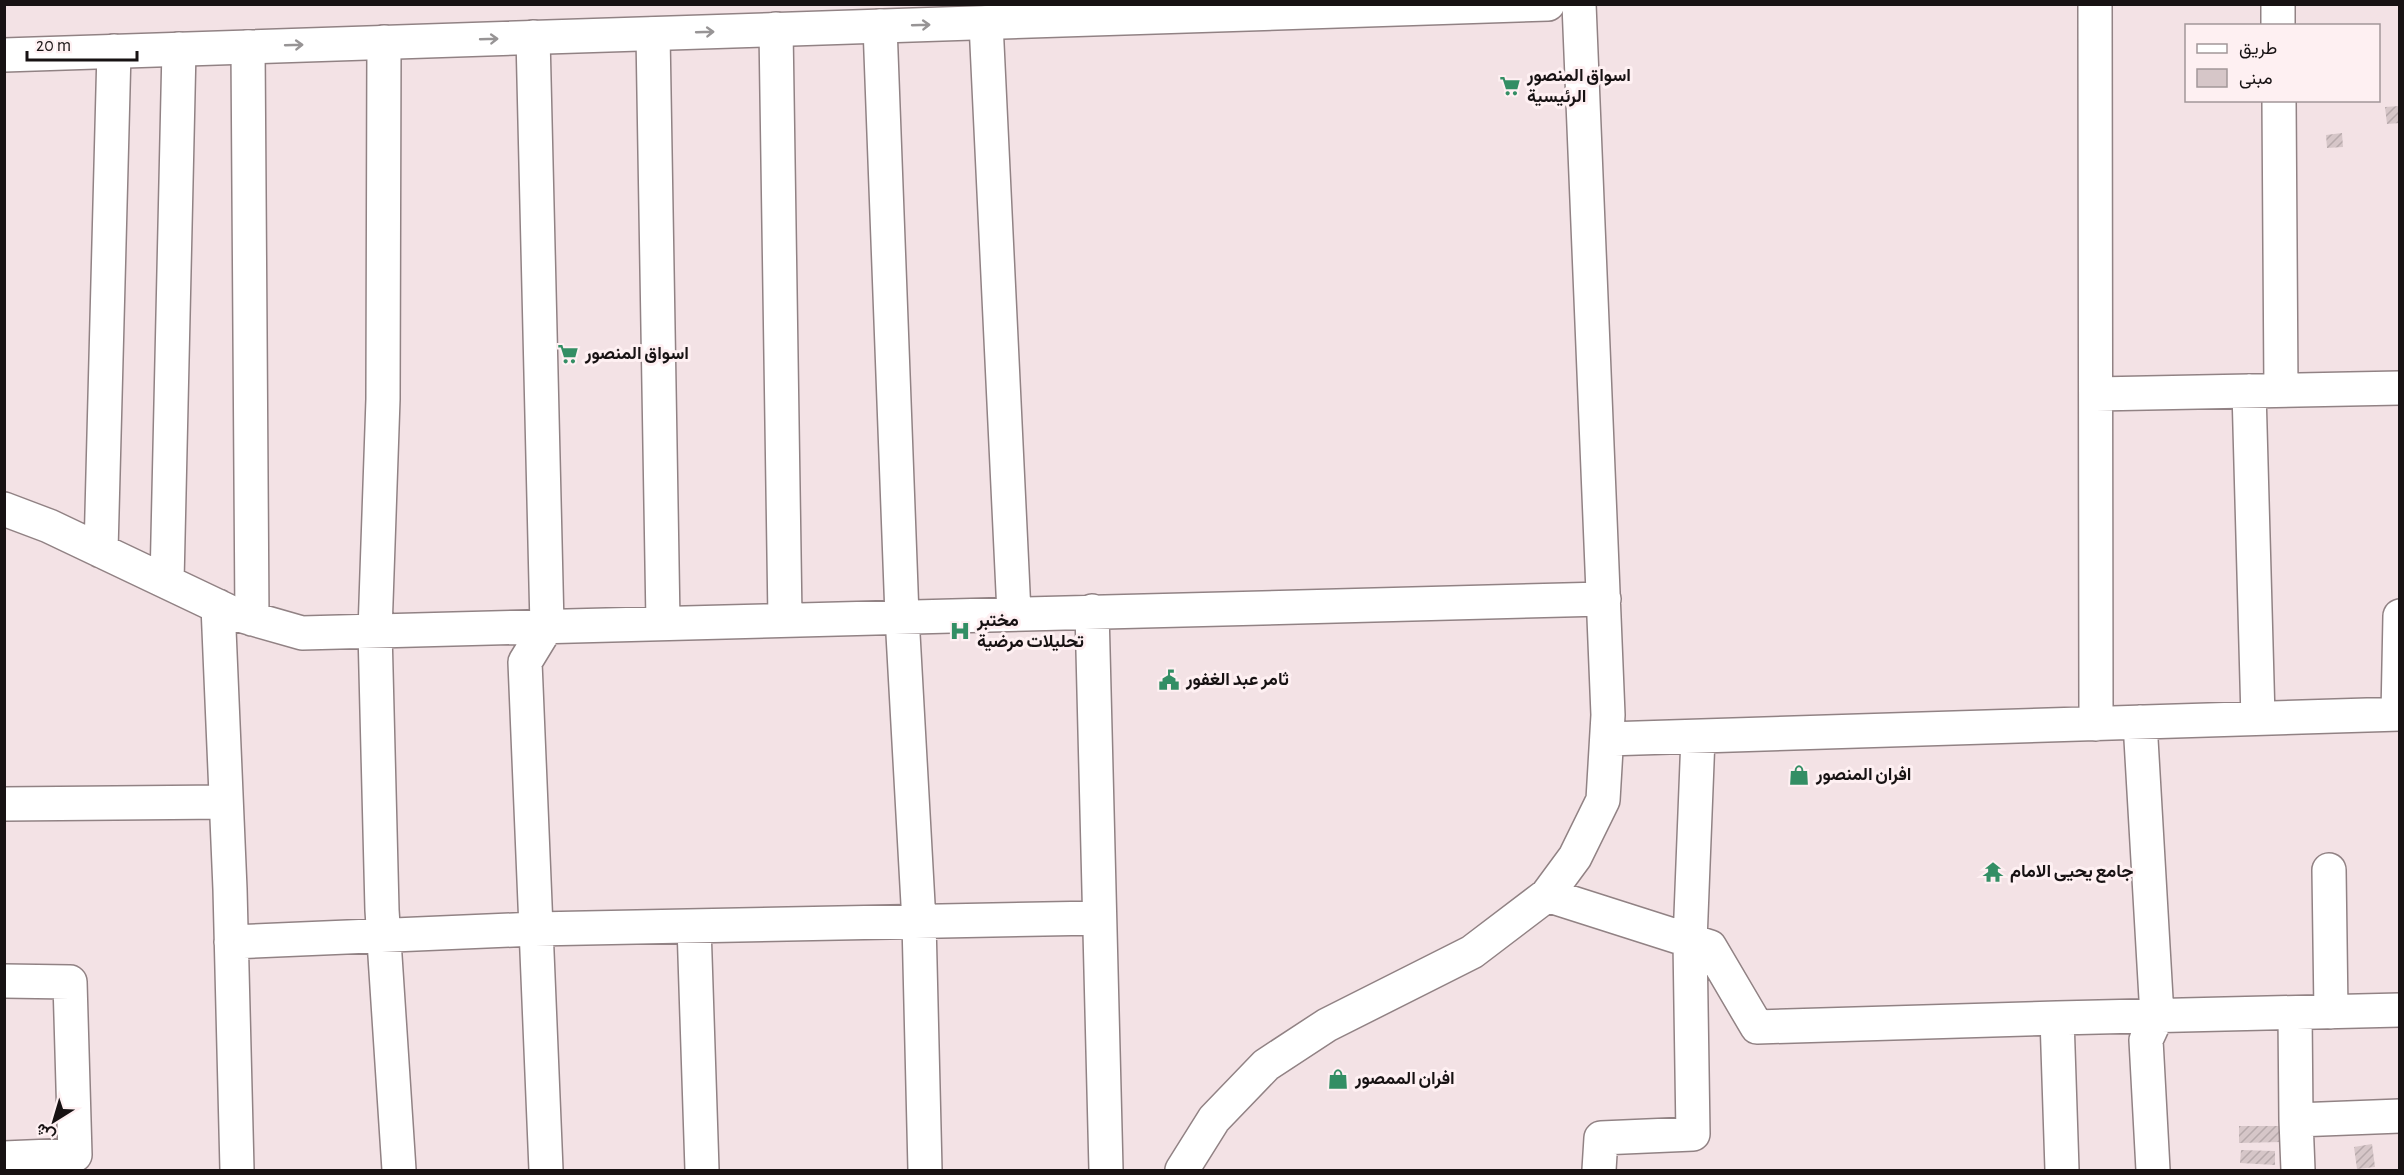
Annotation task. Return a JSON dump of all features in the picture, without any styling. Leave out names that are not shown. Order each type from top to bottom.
[{"type":"street","points":[[4,54],[1548,4]]},
{"type":"street","points":[[1182,1170],[1214,1119],[1266,1065],[1327,1025],[1472,952],[1547,895],[1575,857],[1603,800],[1608,715],[1578,4]]},
{"type":"street","points":[[2095,4],[2096,724]]},
{"type":"street","points":[[2278,4],[2278,24]]},
{"type":"street","points":[[986,23],[1014,614]]},
{"type":"street","points":[[880,26],[902,616],[919,922],[925,1170]]},
{"type":"street","points":[[776,29],[785,619]]},
{"type":"street","points":[[653,33],[663,622]]},
{"type":"street","points":[[533,38],[547,626],[525,662],[546,1170]]},
{"type":"street","points":[[384,42],[383,399],[375,631],[384,935],[399,1170]]},
{"type":"street","points":[[248,47],[252,619]]},
{"type":"street","points":[[167,582],[179,49]]},
{"type":"street","points":[[101,551],[114,51]]},
{"type":"street","points":[[2279,102],[2281,390]]},
{"type":"street","points":[[2096,394],[2400,388]]},
{"type":"street","points":[[2249,391],[2258,718]]},
{"type":"street","points":[[4,509],[49,526],[218,606],[252,619],[302,633],[1604,599]]},
{"type":"street","points":[[218,606],[237,1170]]},
{"type":"street","points":[[1092,611],[1106,1170]]},
{"type":"street","points":[[1607,740],[2399,714],[2400,616]]},
{"type":"street","points":[[2140,722],[2157,1016],[2146,1040],[2153,1170]]},
{"type":"street","points":[[1599,1170],[1601,1138],[1693,1134],[1690,940],[1698,737]]},
{"type":"street","points":[[4,804],[226,802]]},
{"type":"street","points":[[2329,870],[2331,1012]]},
{"type":"street","points":[[1547,895],[1710,947],[1757,1027],[2400,1010]]},
{"type":"street","points":[[231,942],[535,929],[1099,918]]},
{"type":"street","points":[[694,927],[702,1170]]},
{"type":"street","points":[[4,981],[70,982],[75,1155],[4,1158]]},
{"type":"street","points":[[2295,1013],[2298,1170]]},
{"type":"street","points":[[2057,1018],[2062,1170]]},
{"type":"street","points":[[2296,1120],[2400,1116]]},
{"type":"building","points":[[2400,106],[2400,123],[2387,124],[2385,107]]},
{"type":"building","points":[[2342,133],[2343,147],[2327,148],[2326,135]]},
{"type":"building","points":[[2239,1126],[2281,1126],[2281,1142],[2239,1143]]},
{"type":"building","points":[[2372,1144],[2375,1167],[2357,1169],[2354,1147]]},
{"type":"building","points":[[2241,1150],[2275,1151],[2275,1165],[2240,1163]]},
{"type":"place","name":"اسواق المنصور الرئيسية","points":[[1510,86]]},
{"type":"place","name":"اسواق المنصور","points":[[568,354]]},
{"type":"place","name":"مختبر تحليلات مرضية","points":[[960,631]]},
{"type":"place","name":"ثامر عبد الغفور","points":[[1169,680]]},
{"type":"place","name":"افران المنصور","points":[[1799,775]]},
{"type":"place","name":"جامع يحيى الامام","points":[[1993,872]]},
{"type":"place","name":"افران الممصور","points":[[1338,1079]]}]
